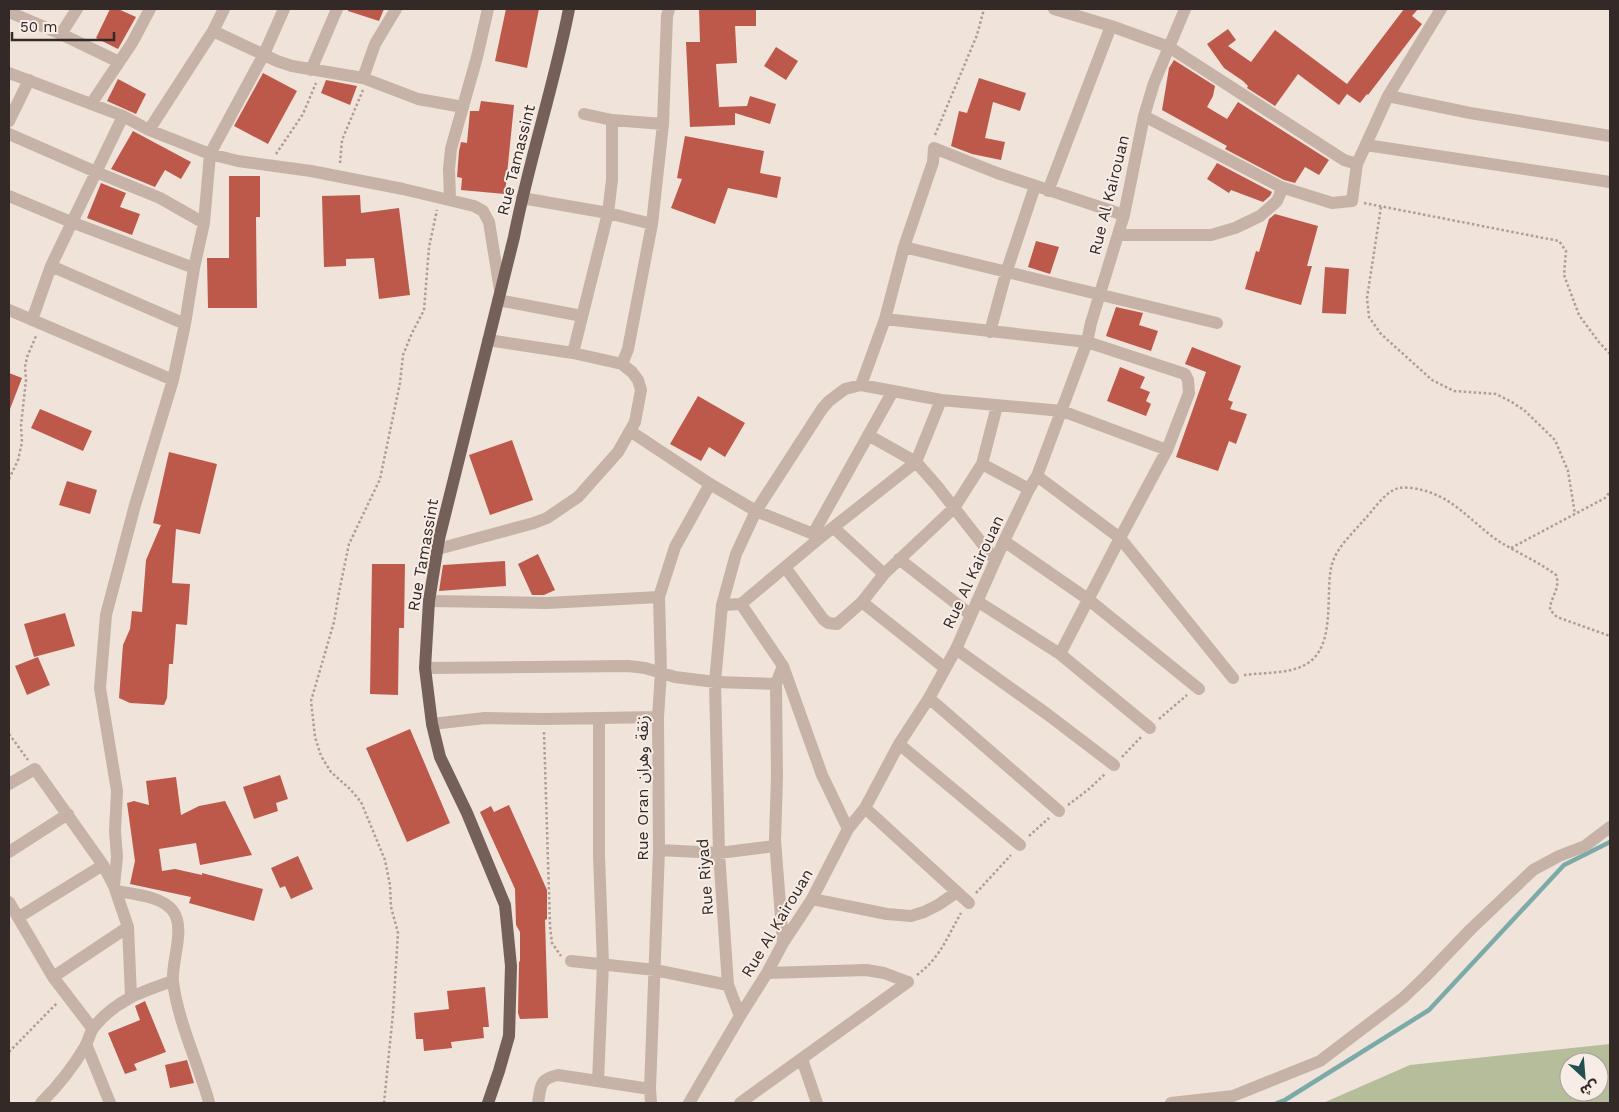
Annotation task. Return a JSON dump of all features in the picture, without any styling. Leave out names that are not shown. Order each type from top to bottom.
[{"type":"main road","name":"Rue Tamassint","points":[[488,1103],[509,1036],[511,966],[506,905],[440,757],[432,724],[425,668],[429,601],[438,549],[569,9]]},
{"type":"street","points":[[61,34],[76,9]]},
{"type":"street","points":[[91,104],[132,43],[150,9]]},
{"type":"street","points":[[149,130],[213,31],[224,9]]},
{"type":"street","points":[[115,888],[117,791],[100,688],[106,615],[135,505],[173,380],[204,223],[210,154],[264,54],[284,9]]},
{"type":"street","points":[[316,70],[337,9]]},
{"type":"street","points":[[365,79],[375,44],[396,9]]},
{"type":"street","points":[[445,198],[451,149],[477,58],[488,9]]},
{"type":"street","points":[[622,364],[628,349],[652,224],[663,124],[667,16],[669,9]]},
{"type":"street","points":[[1054,9],[1111,26],[1170,47],[1344,160],[1357,164]]},
{"type":"street","name":"Rue Al Kairouan","points":[[693,1101],[783,943],[812,899],[848,829],[865,808],[899,744],[929,698],[956,649],[995,560],[1037,476],[1086,342],[1124,215],[1144,116],[1154,83],[1185,9]]},
{"type":"street","points":[[1144,116],[1281,187],[1332,203],[1352,201],[1357,164],[1388,96],[1441,9]]},
{"type":"street","points":[[9,12],[119,62]]},
{"type":"street","points":[[1048,191],[1111,26]]},
{"type":"street","points":[[213,31],[277,61],[292,66],[365,79],[418,99],[463,107]]},
{"type":"street","points":[[9,73],[123,116],[149,130],[210,154],[268,166],[311,171],[445,198],[474,206],[483,211],[489,222],[499,295],[582,316]]},
{"type":"street","points":[[9,121],[29,80]]},
{"type":"street","points":[[1388,96],[1470,113],[1610,136]]},
{"type":"street","points":[[584,114],[612,120],[663,124]]},
{"type":"street","points":[[36,322],[51,266],[123,116]]},
{"type":"street","points":[[573,353],[608,213],[612,180],[612,120]]},
{"type":"street","points":[[9,134],[160,198],[204,223]]},
{"type":"street","points":[[1366,145],[1610,182]]},
{"type":"street","points":[[1124,215],[1048,191],[934,148],[933,162],[904,247],[885,319],[861,385],[941,400],[1062,411],[1167,450]]},
{"type":"street","points":[[990,332],[1006,273],[1035,186]]},
{"type":"street","points":[[1118,235],[1211,235],[1235,228],[1260,216],[1277,201],[1281,187]]},
{"type":"street","points":[[9,196],[71,222],[194,268]]},
{"type":"street","points":[[522,198],[608,213],[652,224]]},
{"type":"street","points":[[904,247],[1006,273],[1100,293],[1218,324]]},
{"type":"street","points":[[51,266],[185,324]]},
{"type":"street","points":[[9,310],[173,380]]},
{"type":"street","points":[[885,319],[1086,342],[1185,374],[1188,380],[1189,393],[1167,450],[1060,654]]},
{"type":"street","points":[[438,549],[534,523],[564,508],[578,497],[618,452],[635,422],[641,390],[638,380],[622,364],[573,353],[488,340]]},
{"type":"street","name":"Rue Riyad","points":[[740,1016],[728,985],[719,853],[714,682],[722,605],[736,554],[756,510],[822,409],[829,401],[845,390],[861,385]]},
{"type":"street","points":[[722,605],[741,604],[785,567],[817,535],[868,435],[893,391]]},
{"type":"street","points":[[630,431],[710,484],[756,510],[817,535],[834,528],[916,462],[941,400]]},
{"type":"street","points":[[785,567],[823,619],[828,623],[837,624],[862,602],[898,559],[954,508],[982,464],[997,406]]},
{"type":"street","points":[[868,435],[916,462],[995,560]]},
{"type":"street","points":[[982,464],[1029,489]]},
{"type":"street","points":[[1037,476],[1120,538],[1232,678]]},
{"type":"street","name":"Rue Oran زنقة وهران","points":[[651,1103],[659,850],[659,596],[675,547],[710,484]]},
{"type":"street","points":[[834,528],[884,574]]},
{"type":"street","points":[[1004,541],[1089,600],[1199,690]]},
{"type":"street","points":[[898,559],[971,615]]},
{"type":"street","points":[[429,601],[547,603],[659,596]]},
{"type":"street","points":[[977,601],[1060,654],[1150,728]]},
{"type":"street","points":[[862,602],[945,668]]},
{"type":"street","points":[[741,604],[783,666],[822,775],[848,829]]},
{"type":"street","points":[[956,649],[1114,765]]},
{"type":"street","points":[[425,668],[628,666],[646,668],[675,677],[714,682],[776,684]]},
{"type":"street","points":[[783,666],[776,684],[777,776],[775,846],[783,943]]},
{"type":"street","points":[[929,698],[1059,811]]},
{"type":"street","points":[[432,724],[484,718],[599,719],[658,717]]},
{"type":"street","points":[[598,1081],[603,964],[599,856],[599,719]]},
{"type":"street","points":[[899,744],[1020,845]]},
{"type":"street","points":[[9,784],[35,770],[103,865],[115,888],[128,927],[131,996]]},
{"type":"street","points":[[865,808],[969,903]]},
{"type":"street","points":[[9,852],[68,814]]},
{"type":"street","points":[[1171,1103],[1233,1096],[1320,1061],[1403,998],[1533,870],[1559,856],[1585,846],[1610,827]]},
{"type":"street","points":[[659,850],[719,853],[775,846]]},
{"type":"street","points":[[19,917],[103,865]]},
{"type":"street","points":[[115,888],[146,896],[164,904],[172,910],[177,918],[178,936],[173,981],[183,1023],[209,1103]]},
{"type":"street","points":[[812,899],[886,914],[911,916],[938,905],[957,892]]},
{"type":"street","points":[[9,903],[53,977],[92,1028]]},
{"type":"street","points":[[53,977],[128,927]]},
{"type":"street","points":[[572,961],[655,970],[728,985]]},
{"type":"street","points":[[767,973],[866,970],[884,973],[908,982]]},
{"type":"street","points":[[41,1103],[56,1088],[86,1044],[92,1028],[113,1008],[131,996],[173,981]]},
{"type":"street","points":[[740,1103],[908,982]]},
{"type":"street","points":[[86,1044],[110,1103]]},
{"type":"street","points":[[802,1059],[817,1103]]},
{"type":"street","points":[[538,1103],[542,1082],[547,1077],[558,1075],[650,1089]]},
{"type":"path","points":[[934,148],[935,135],[977,35],[984,9]]},
{"type":"path","points":[[268,166],[304,114],[310,100],[316,70]]},
{"type":"path","points":[[340,177],[342,140],[365,79]]},
{"type":"path","points":[[384,1103],[393,1014],[398,933],[391,907],[385,860],[361,802],[331,772],[321,756],[316,737],[311,701],[334,622],[350,544],[380,479],[400,383],[403,355],[424,310],[429,247],[445,198]]},
{"type":"path","points":[[1352,201],[1559,241],[1566,250],[1564,275],[1579,315],[1610,354]]},
{"type":"path","points":[[1381,206],[1367,298],[1369,317],[1382,334],[1432,380],[1454,391],[1496,394],[1524,410],[1556,440],[1568,471],[1575,514]]},
{"type":"path","points":[[9,480],[18,460],[22,442],[21,425],[27,358],[36,322]]},
{"type":"path","points":[[1232,678],[1303,667],[1314,658],[1322,645],[1325,632],[1332,565],[1342,546],[1387,494],[1398,488],[1414,488],[1435,493],[1456,506],[1499,541],[1556,575],[1558,582],[1557,592],[1550,604],[1550,610],[1557,617],[1610,636]]},
{"type":"path","points":[[1511,548],[1605,498],[1610,492]]},
{"type":"path","points":[[908,982],[929,966],[950,936],[960,915],[977,892],[1020,845],[1114,765],[1166,712],[1188,694],[1199,690]]},
{"type":"path","points":[[544,719],[550,926],[552,943],[560,955],[572,961]]},
{"type":"path","points":[[9,734],[35,770]]},
{"type":"path","points":[[9,1052],[66,994]]},
{"type":"green space","points":[[1610,1044],[1610,1103],[1323,1103],[1410,1065]]},
{"type":"building","points":[[110,9],[118,9],[136,17],[118,49],[96,38]]},
{"type":"building","points":[[348,9],[384,9],[379,21],[348,11]]},
{"type":"building","points":[[506,9],[539,9],[527,68],[495,61]]},
{"type":"building","points":[[699,9],[756,9],[756,26],[735,26],[737,63],[716,64],[719,107],[747,106],[750,96],[776,104],[770,124],[735,113],[735,125],[690,127],[686,42],[700,42]]},
{"type":"building","points":[[1404,9],[1418,9],[1412,16],[1422,24],[1360,103],[1347,94],[1339,105],[1298,74],[1275,106],[1247,88],[1248,86],[1243,81],[1224,68],[1207,44],[1228,29],[1236,40],[1228,46],[1251,62],[1275,30],[1347,84]]},
{"type":"building","points":[[776,47],[798,61],[786,80],[764,66]]},
{"type":"building","points":[[1174,60],[1215,86],[1213,96],[1207,107],[1227,119],[1238,102],[1329,160],[1319,175],[1305,167],[1295,183],[1284,180],[1225,149],[1227,146],[1162,110],[1169,68]]},
{"type":"building","points":[[263,73],[297,91],[268,144],[234,126]]},
{"type":"building","points":[[979,78],[1026,93],[1020,111],[993,102],[985,138],[1005,142],[1001,160],[972,154],[951,146],[959,111],[967,113]]},
{"type":"building","points":[[118,79],[146,94],[136,114],[107,101]]},
{"type":"building","points":[[326,80],[357,86],[350,105],[321,93]]},
{"type":"building","points":[[481,101],[514,105],[505,194],[461,190],[462,178],[457,177],[461,142],[467,143],[470,111],[479,111]]},
{"type":"building","points":[[133,131],[191,162],[181,179],[165,170],[155,187],[111,169]]},
{"type":"building","points":[[685,136],[764,151],[760,173],[781,177],[777,198],[728,188],[715,224],[671,208],[682,179],[677,178]]},
{"type":"building","points":[[1217,163],[1272,192],[1270,196],[1263,202],[1231,190],[1229,193],[1207,179]]},
{"type":"building","points":[[229,176],[260,176],[260,217],[256,217],[257,308],[208,308],[207,258],[229,258]]},
{"type":"building","points":[[101,183],[126,193],[120,207],[140,214],[132,235],[87,218]]},
{"type":"building","points":[[360,195],[361,213],[399,208],[410,295],[379,299],[374,258],[346,259],[346,266],[324,267],[322,196]]},
{"type":"building","points":[[1275,214],[1318,226],[1307,266],[1312,266],[1301,305],[1245,289],[1256,251],[1259,252],[1269,219]]},
{"type":"building","points":[[1036,241],[1059,247],[1050,274],[1028,267]]},
{"type":"building","points":[[1325,267],[1349,269],[1346,314],[1322,313]]},
{"type":"building","points":[[1116,307],[1143,313],[1139,325],[1158,331],[1151,351],[1106,336]]},
{"type":"building","points":[[1192,347],[1241,366],[1228,400],[1233,402],[1230,409],[1247,414],[1236,444],[1229,441],[1218,471],[1176,457],[1206,372],[1185,364]]},
{"type":"building","points":[[1120,367],[1145,377],[1140,388],[1150,392],[1146,401],[1151,404],[1146,416],[1107,401]]},
{"type":"building","points":[[9,373],[22,378],[10,409],[9,409]]},
{"type":"building","points":[[698,396],[745,423],[725,457],[709,447],[701,461],[670,444]]},
{"type":"building","points":[[40,409],[92,431],[83,451],[31,428]]},
{"type":"building","points":[[512,440],[533,500],[490,515],[469,455]]},
{"type":"building","points":[[169,452],[217,464],[200,534],[176,529],[172,583],[190,584],[187,625],[176,624],[173,664],[169,664],[167,698],[164,705],[130,703],[119,698],[123,645],[130,629],[132,611],[142,612],[146,560],[161,525],[153,523]]},
{"type":"building","points":[[67,481],[97,490],[90,514],[59,505]]},
{"type":"building","points":[[538,554],[555,590],[544,595],[532,595],[518,564]]},
{"type":"building","points":[[505,561],[506,586],[439,591],[443,565]]},
{"type":"building","points":[[372,564],[405,564],[404,628],[399,628],[398,695],[370,694]]},
{"type":"building","points":[[65,613],[75,646],[34,657],[24,624]]},
{"type":"building","points":[[38,657],[50,685],[27,695],[15,666]]},
{"type":"building","points":[[410,729],[450,823],[407,842],[366,748]]},
{"type":"building","points":[[280,775],[288,799],[276,803],[278,811],[254,819],[243,787]]},
{"type":"building","points":[[176,777],[181,815],[199,806],[225,801],[252,855],[200,865],[196,843],[159,849],[162,871],[175,869],[202,875],[202,873],[263,889],[254,921],[189,903],[191,897],[130,884],[135,861],[127,803],[134,801],[149,805],[146,781]]},
{"type":"building","points":[[509,805],[547,890],[547,919],[545,920],[548,1018],[520,1019],[518,1013],[520,932],[516,925],[515,889],[480,812],[491,806],[494,812]]},
{"type":"building","points":[[298,856],[313,889],[291,899],[285,886],[280,888],[271,868]]},
{"type":"building","points":[[485,987],[489,1027],[483,1027],[484,1038],[451,1042],[452,1048],[424,1051],[423,1039],[416,1039],[414,1013],[449,1009],[447,991]]},
{"type":"building","points":[[145,1001],[166,1052],[134,1064],[137,1070],[125,1074],[108,1033],[140,1020],[135,1006]]},
{"type":"building","points":[[187,1060],[194,1083],[170,1088],[165,1065]]},
{"type":"waterway","points":[[1277,1103],[1285,1100],[1429,1010],[1564,865],[1610,842]]}]
